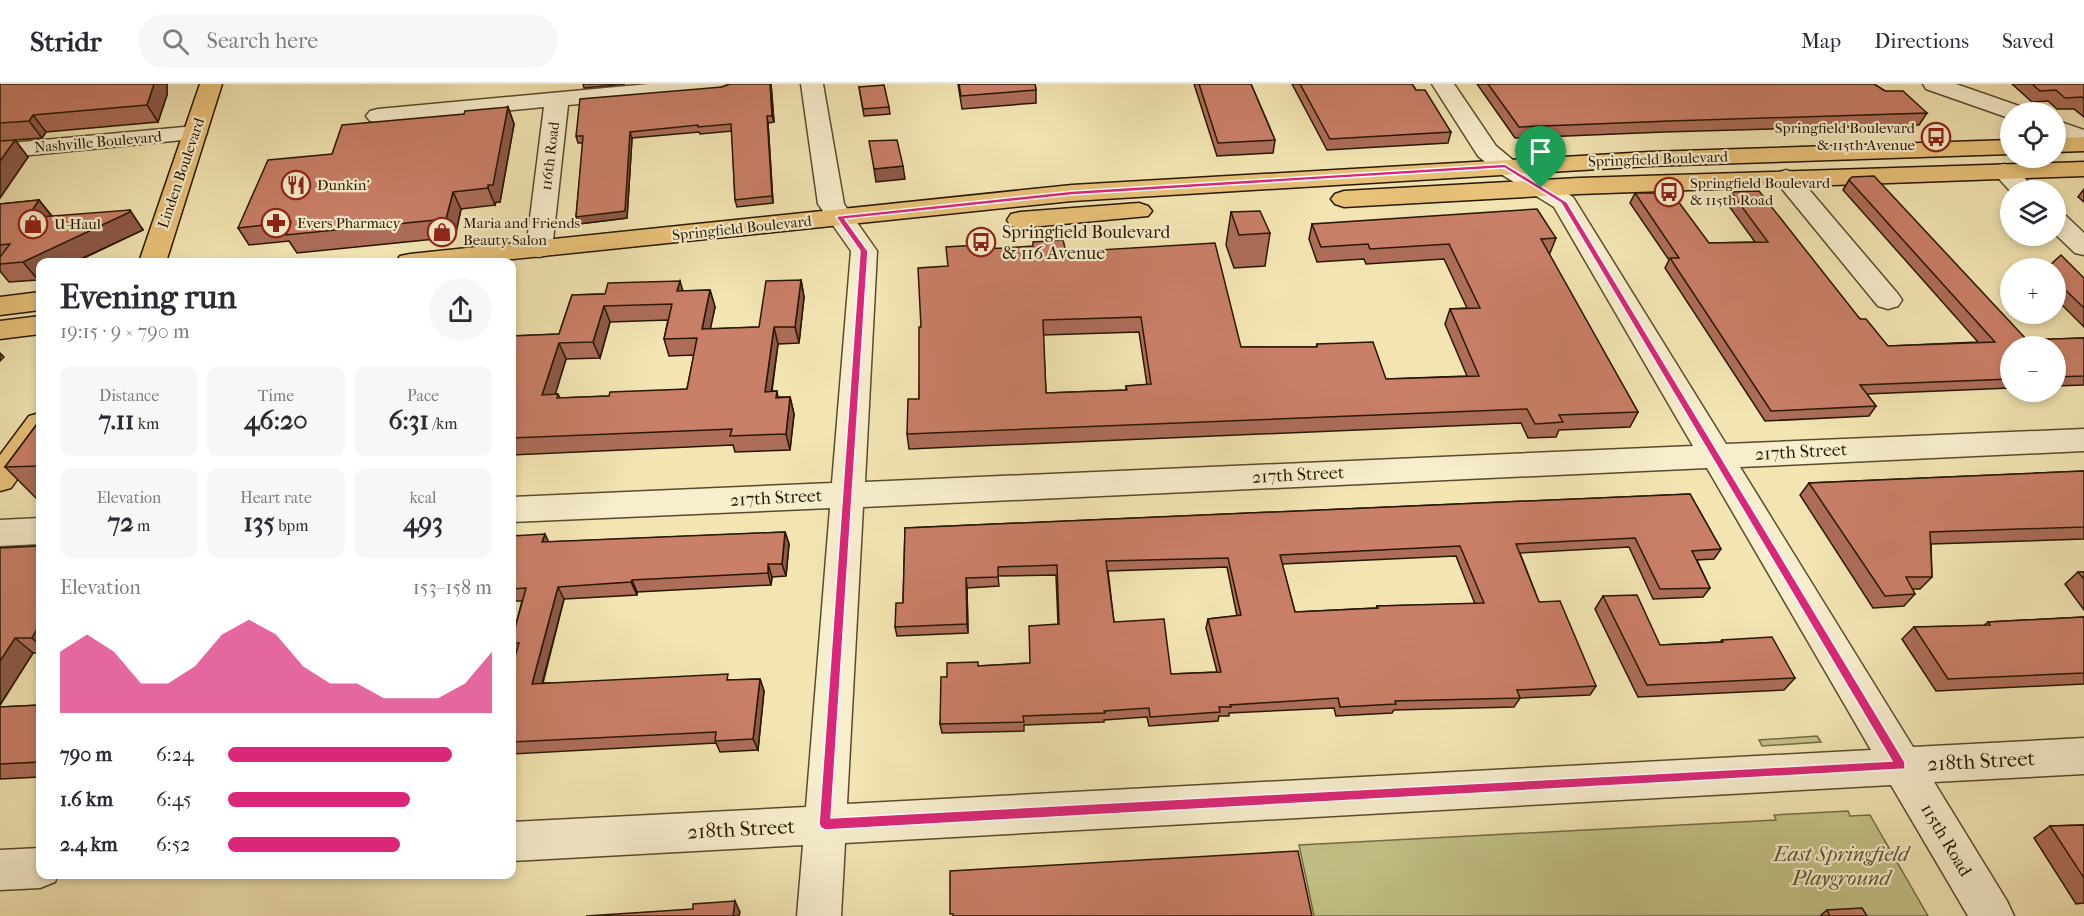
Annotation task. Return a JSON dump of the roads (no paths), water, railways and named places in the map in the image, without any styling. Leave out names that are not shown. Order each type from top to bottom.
[{"type":"main road","name":"Linden Boulevard","points":[[153,258],[211,84]]},
{"type":"main road","points":[[2066,145],[2084,144]]},
{"type":"main road","name":"Springfield Boulevard","points":[[516,273],[1072,193],[1505,166],[2000,147]]},
{"type":"main road","name":"Springfield Boulevard","points":[[450,258],[539,249],[848,227],[1008,221],[1192,207],[1541,188],[2084,169]]},
{"type":"main road","points":[[0,306],[36,302]]},
{"type":"main road","points":[[0,330],[36,326]]},
{"type":"main road","points":[[0,479],[36,430]]},
{"type":"street","points":[[450,88],[378,116],[723,84]]},
{"type":"street","points":[[812,84],[831,204],[864,251],[819,916]]},
{"type":"street","name":"115th Road","points":[[1443,84],[1488,152],[1505,166],[1564,202],[1992,916]]},
{"type":"street","points":[[1934,84],[2000,107]]},
{"type":"street","name":"116th Road","points":[[539,249],[557,99]]},
{"type":"street","points":[[2066,131],[2084,138]]},
{"type":"street","name":"Nashville Boulevard","points":[[0,151],[195,133]]},
{"type":"street","points":[[2004,171],[2013,180]]},
{"type":"street","points":[[1786,178],[1888,300]]},
{"type":"street","points":[[2066,230],[2084,247]]},
{"type":"street","name":"217th Street","points":[[516,510],[2084,440]]},
{"type":"street","points":[[0,533],[36,531]]},
{"type":"street","name":"218th Street","points":[[516,842],[2084,756]]},
{"type":"street","points":[[0,870],[36,868]]},
{"type":"place","name":"Springfield Boulevard & 115th Avenue","points":[[1936,137]]},
{"type":"place","name":"Dunkin'","points":[[296,185]]},
{"type":"place","name":"Springfield Boulevard & 115th Road","points":[[1669,192]]},
{"type":"place","name":"Evers Pharmacy","points":[[276,223]]},
{"type":"place","name":"U-Haul","points":[[33,224]]},
{"type":"place","name":"Maria and Friends Beauty Salon","points":[[442,232]]},
{"type":"place","name":"Springfield Boulevard & 116 Avenue","points":[[981,242]]},
{"type":"park label","name":"East Springfield Playground","points":[[1841,866]]}]
